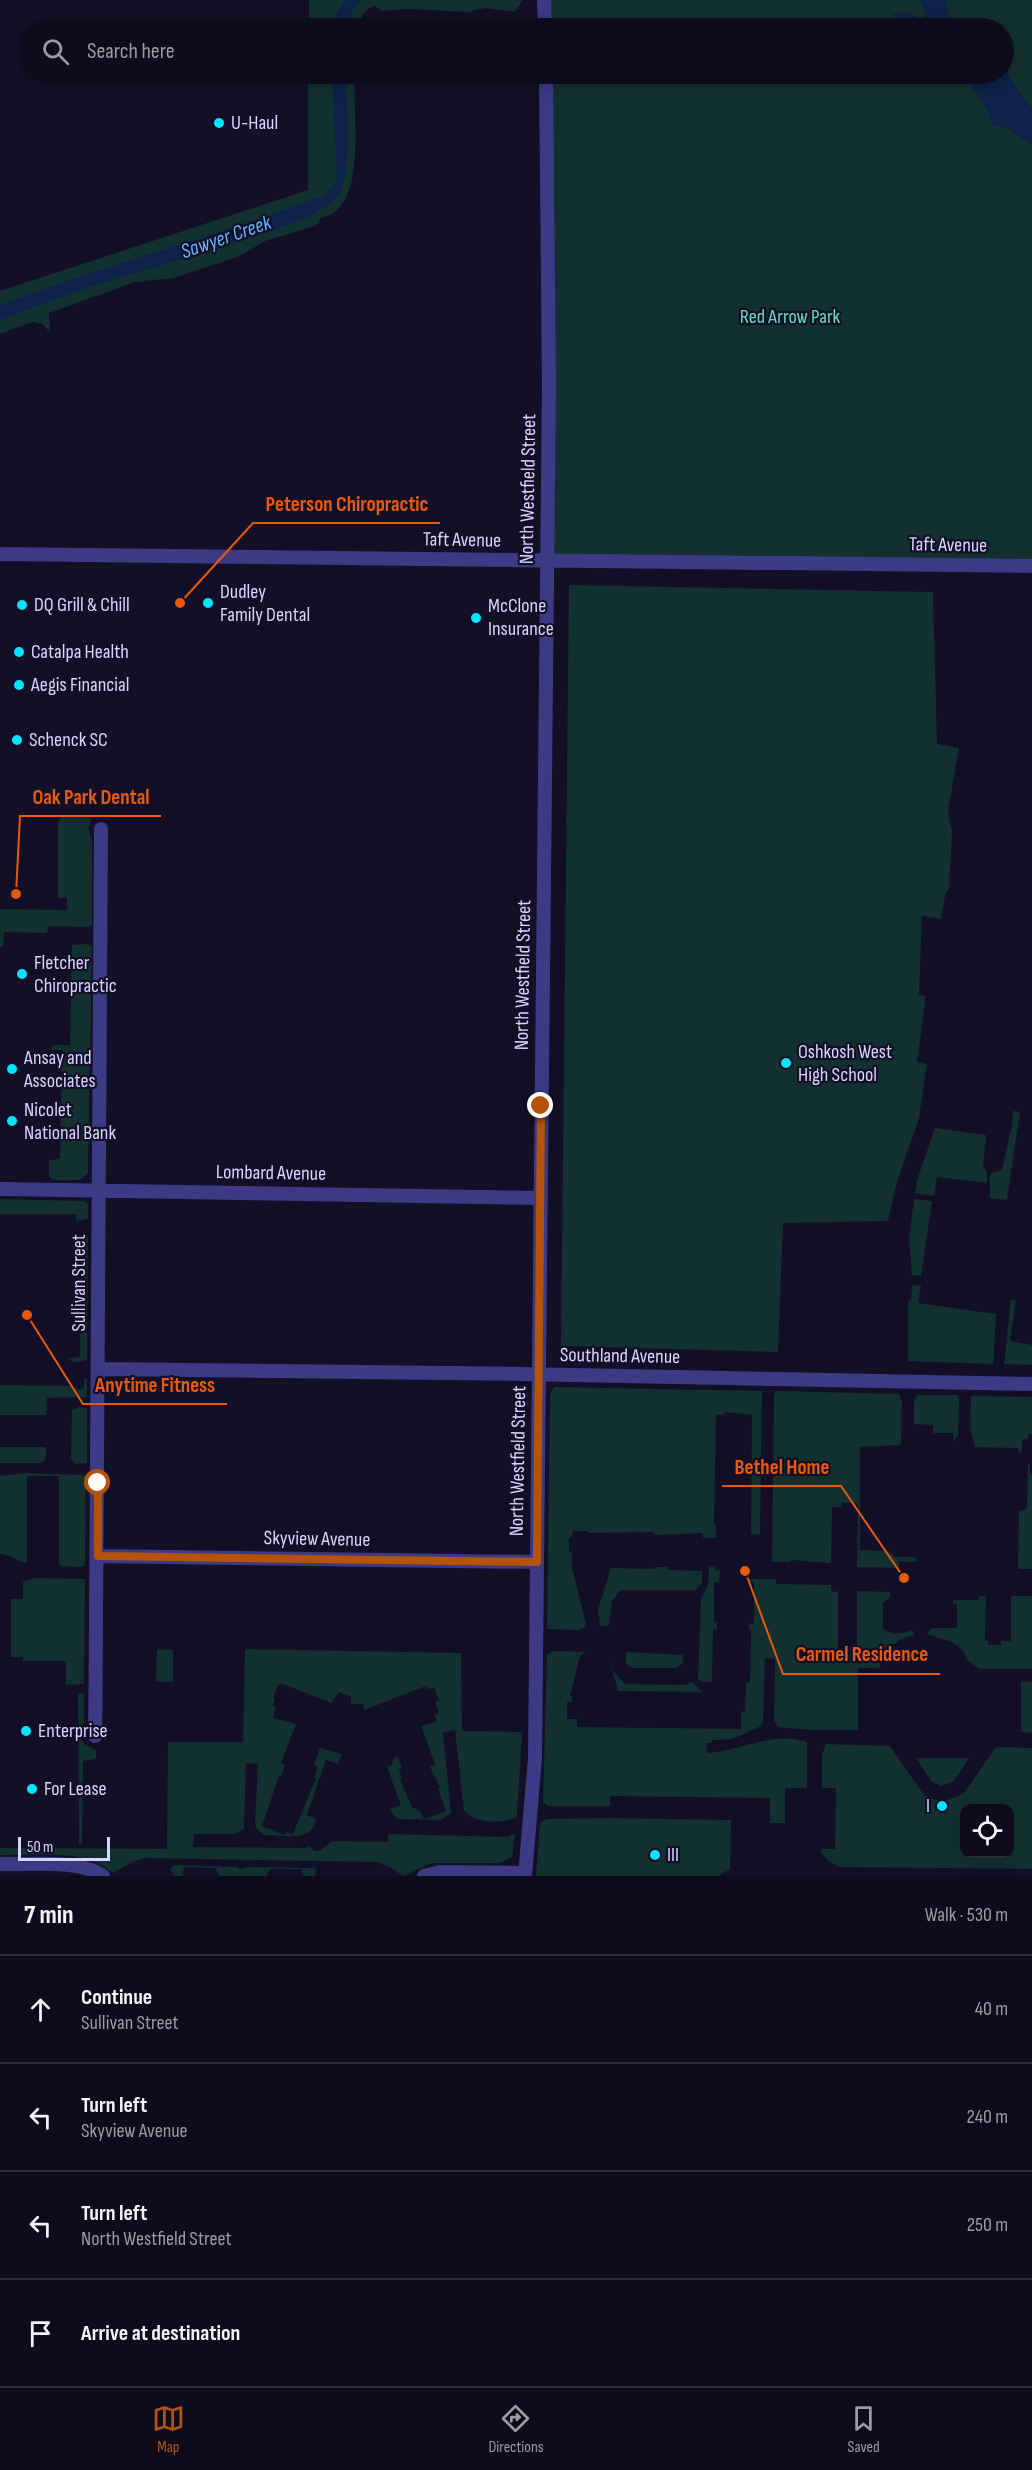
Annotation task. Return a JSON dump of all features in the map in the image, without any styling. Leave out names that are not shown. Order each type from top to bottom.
[{"type":"street","name":"North Westfield Street","points":[[525,1875],[535,1758],[549,386],[546,84]]},
{"type":"street","name":"Taft Avenue","points":[[0,554],[1032,566]]},
{"type":"street","name":"Sullivan Street","points":[[95,1736],[98,1556],[101,829]]},
{"type":"street","name":"Lombard Avenue","points":[[0,1189],[540,1198]]},
{"type":"street","name":"Southland Avenue","points":[[99,1369],[538,1374],[1032,1384]]},
{"type":"street","name":"Skyview Avenue","points":[[98,1556],[537,1562]]},
{"type":"street","points":[[0,1864],[76,1866],[88,1868],[103,1876]]},
{"type":"street","points":[[424,1876],[440,1872],[525,1875]]},
{"type":"green space","points":[[309,0],[523,0],[515,12],[485,8],[468,12],[410,9],[381,11],[374,5],[362,14],[361,18],[309,18]]},
{"type":"green space","points":[[544,0],[920,0],[925,12],[925,18],[916,18],[908,13],[900,18],[545,18]]},
{"type":"green space","points":[[945,0],[1032,0],[1032,109],[1013,84],[1014,18],[949,18]]},
{"type":"green space","points":[[308,84],[355,84],[354,169],[350,187],[343,202],[329,216],[320,218],[319,223],[312,227],[265,241],[238,257],[173,278],[135,282],[49,313],[50,333],[43,324],[32,322],[0,334],[0,291],[308,190]]},
{"type":"green space","name":"Red Arrow Park","points":[[546,84],[970,84],[987,109],[993,124],[1009,128],[1032,145],[1032,566],[547,560]]},
{"type":"green space","name":"Oshkosh West High School","points":[[569,585],[933,592],[937,744],[959,748],[948,811],[952,832],[949,891],[946,891],[941,919],[922,916],[919,995],[926,996],[917,1062],[927,1064],[919,1118],[897,1182],[888,1221],[783,1223],[778,1352],[561,1346]]},
{"type":"green space","points":[[84,815],[91,819],[88,829],[92,840],[92,925],[88,927],[48,926],[47,933],[4,932],[3,947],[0,947],[0,909],[67,910],[67,898],[58,898],[58,823],[61,816]]},
{"type":"green space","points":[[72,945],[92,946],[88,1173],[81,1180],[53,1180],[49,1176],[49,1160],[60,1159],[62,1050],[52,1050],[52,1045],[70,1045]]},
{"type":"green space","points":[[1013,1111],[1020,1112],[1007,1200],[990,1198],[990,1174],[1002,1169]]},
{"type":"green space","points":[[935,1128],[986,1135],[983,1166],[987,1173],[987,1183],[937,1177],[934,1196],[915,1193],[917,1180]]},
{"type":"green space","points":[[0,1199],[84,1201],[88,1204],[88,1219],[76,1221],[76,1214],[0,1214]]},
{"type":"green space","points":[[914,1199],[932,1201],[921,1276],[912,1275],[909,1238]]},
{"type":"green space","points":[[78,1235],[88,1237],[87,1360],[74,1362],[68,1359],[80,1357],[81,1265],[75,1254],[74,1246]]},
{"type":"green space","points":[[921,1285],[918,1303],[996,1314],[993,1364],[908,1361],[908,1302],[911,1300],[912,1286]]},
{"type":"green space","points":[[1011,1299],[1016,1300],[1010,1341],[1032,1345],[1032,1365],[1004,1364]]},
{"type":"green space","points":[[84,1378],[87,1379],[87,1397],[47,1398],[46,1415],[0,1415],[0,1385],[72,1386],[80,1390],[84,1387]]},
{"type":"green space","points":[[554,1387],[762,1391],[760,1534],[751,1534],[752,1415],[725,1412],[724,1415],[716,1415],[714,1524],[716,1525],[716,1538],[703,1538],[703,1533],[655,1535],[654,1532],[588,1533],[588,1531],[573,1531],[572,1537],[569,1538],[569,1551],[572,1553],[572,1567],[586,1624],[579,1630],[547,1629],[550,1395]]},
{"type":"green space","points":[[776,1391],[899,1394],[902,1402],[901,1445],[860,1447],[860,1550],[888,1551],[895,1557],[916,1557],[916,1562],[899,1561],[899,1568],[857,1567],[858,1504],[842,1502],[841,1507],[832,1507],[831,1563],[791,1560],[791,1562],[772,1562],[774,1395]]},
{"type":"green space","points":[[917,1395],[957,1395],[959,1399],[958,1436],[953,1441],[953,1433],[933,1433],[933,1425],[914,1424],[914,1401]]},
{"type":"green space","points":[[971,1396],[1032,1397],[1032,1434],[1028,1435],[1028,1439],[1022,1440],[1022,1452],[1019,1452],[1018,1448],[975,1447],[970,1428]]},
{"type":"green space","points":[[80,1407],[87,1409],[87,1463],[76,1464],[71,1459],[72,1410]]},
{"type":"green space","points":[[0,1447],[46,1447],[46,1459],[41,1463],[0,1463]]},
{"type":"green space","points":[[1028,1464],[1030,1464],[1032,1475],[1032,1569],[1018,1569],[1019,1511],[1025,1510],[1027,1506]]},
{"type":"green space","points":[[26,1473],[86,1475],[85,1565],[82,1567],[59,1564],[59,1476],[27,1476],[27,1563],[0,1554],[0,1476]]},
{"type":"green space","points":[[655,1567],[667,1567],[668,1570],[702,1571],[702,1583],[696,1590],[621,1590],[612,1601],[609,1625],[600,1626],[598,1609],[611,1568],[654,1569]]},
{"type":"green space","points":[[709,1567],[715,1567],[715,1570],[720,1571],[719,1582],[714,1582],[714,1623],[717,1623],[717,1629],[713,1629],[712,1682],[702,1682],[698,1679],[701,1598],[708,1585]]},
{"type":"green space","points":[[34,1578],[85,1579],[84,1684],[66,1685],[66,1661],[23,1661],[23,1657],[11,1657],[11,1599],[23,1599],[23,1582]]},
{"type":"green space","points":[[748,1579],[776,1579],[776,1584],[831,1585],[831,1591],[838,1592],[838,1652],[849,1653],[849,1647],[857,1647],[857,1591],[890,1592],[890,1597],[883,1603],[883,1628],[893,1633],[912,1630],[914,1633],[914,1636],[896,1643],[879,1668],[858,1668],[858,1730],[810,1730],[779,1727],[774,1721],[775,1659],[765,1658],[761,1726],[738,1737],[712,1740],[711,1743],[706,1743],[707,1753],[769,1740],[794,1739],[807,1742],[807,1788],[785,1788],[785,1823],[770,1823],[770,1798],[610,1796],[610,1806],[548,1806],[543,1802],[547,1654],[553,1651],[585,1652],[580,1656],[570,1696],[572,1696],[572,1702],[567,1702],[567,1719],[577,1719],[577,1727],[741,1729],[741,1712],[745,1711],[746,1683],[750,1682],[751,1631],[749,1624],[754,1623],[754,1582],[748,1582]]},
{"type":"green space","points":[[979,1596],[986,1596],[985,1640],[988,1641],[988,1645],[1001,1645],[1001,1641],[1011,1641],[1011,1596],[1032,1596],[1032,1669],[980,1669],[967,1660],[963,1650],[952,1642],[927,1634],[932,1628],[957,1628],[957,1604],[953,1604],[953,1600],[978,1600]]},
{"type":"green space","points":[[157,1649],[173,1650],[173,1682],[156,1681]]},
{"type":"green space","points":[[245,1649],[461,1653],[462,1731],[522,1732],[517,1817],[496,1822],[474,1818],[464,1810],[455,1730],[443,1732],[451,1813],[441,1820],[397,1819],[390,1809],[401,1805],[387,1767],[392,1765],[393,1759],[398,1756],[402,1767],[399,1769],[402,1779],[400,1780],[413,1809],[420,1811],[424,1819],[446,1811],[438,1789],[440,1787],[430,1767],[435,1764],[421,1726],[437,1722],[435,1715],[439,1713],[435,1702],[439,1700],[434,1688],[428,1689],[426,1686],[364,1710],[363,1704],[351,1704],[351,1697],[339,1692],[331,1703],[283,1684],[278,1685],[273,1698],[275,1699],[273,1706],[276,1707],[273,1718],[296,1724],[281,1763],[285,1765],[262,1826],[284,1835],[286,1832],[293,1834],[316,1778],[314,1777],[318,1767],[314,1765],[320,1748],[342,1754],[338,1764],[326,1760],[307,1815],[316,1819],[314,1827],[303,1835],[296,1836],[264,1835],[256,1828],[258,1764],[246,1763],[244,1829],[235,1834],[194,1834],[193,1847],[305,1848],[310,1846],[314,1851],[320,1851],[332,1841],[388,1842],[388,1834],[508,1837],[512,1834],[515,1836],[512,1857],[500,1863],[432,1863],[403,1876],[378,1862],[144,1858],[113,1873],[101,1865],[74,1857],[0,1855],[0,1848],[167,1849],[168,1742],[243,1742]]},
{"type":"green space","points":[[626,1652],[683,1655],[683,1662],[677,1668],[632,1668],[626,1664]]},
{"type":"green space","points":[[609,1657],[614,1672],[625,1684],[686,1685],[691,1681],[703,1692],[618,1691]]},
{"type":"green space","points":[[1021,1682],[1032,1682],[1032,1733],[1021,1732]]},
{"type":"green space","points":[[78,1693],[84,1693],[84,1721],[79,1735],[84,1744],[96,1750],[96,1759],[83,1761],[82,1844],[79,1844]]},
{"type":"green space","points":[[826,1744],[890,1746],[924,1795],[935,1800],[948,1800],[964,1793],[996,1747],[1032,1748],[1032,1869],[839,1867],[828,1861],[821,1852],[821,1849],[835,1849],[836,1788],[822,1788],[822,1755]]},
{"type":"green space","points":[[916,1758],[969,1758],[953,1782],[941,1786],[931,1781]]},
{"type":"green space","points":[[547,1819],[731,1820],[730,1869],[718,1876],[536,1876],[540,1822]]},
{"type":"green space","points":[[175,1865],[237,1867],[240,1869],[248,1867],[314,1868],[317,1871],[314,1876],[304,1876],[301,1869],[271,1869],[266,1876],[220,1876],[215,1868],[185,1867],[182,1873],[184,1876],[174,1876],[170,1868]]},
{"type":"water","points":[[345,0],[361,0],[350,18],[336,18]]},
{"type":"water","points":[[920,0],[945,0],[949,18],[925,18]]},
{"type":"water","points":[[907,13],[916,17],[894,18],[893,14]]},
{"type":"water","name":"Sawyer Creek","points":[[332,84],[346,84],[346,171],[338,195],[324,208],[270,231],[86,288],[0,320],[0,305],[318,198],[327,193],[337,179]]},
{"type":"water","points":[[970,84],[1013,84],[1032,109],[1032,145],[1009,128],[993,125],[979,96]]},
{"type":"place","name":"U-Haul","points":[[219,123]]},
{"type":"place","name":"Peterson Chiropractic","points":[[180,603]]},
{"type":"place","name":"Dudley Family Dental","points":[[208,603]]},
{"type":"place","name":"DQ Grill & Chill","points":[[22,605]]},
{"type":"place","name":"McClone Insurance","points":[[476,618]]},
{"type":"place","name":"Catalpa Health","points":[[19,652]]},
{"type":"place","name":"Aegis Financial","points":[[19,685]]},
{"type":"place","name":"Schenck SC","points":[[17,740]]},
{"type":"place","name":"Oak Park Dental","points":[[16,894]]},
{"type":"place","name":"Fletcher Chiropractic","points":[[22,974]]},
{"type":"place","name":"Oshkosh West High School","points":[[786,1063]]},
{"type":"place","name":"Ansay and Associates","points":[[12,1069]]},
{"type":"place","name":"Nicolet National Bank","points":[[12,1121]]},
{"type":"place","name":"Anytime Fitness","points":[[27,1315]]},
{"type":"place","name":"Carmel Residence","points":[[745,1571]]},
{"type":"place","name":"Bethel Home","points":[[904,1578]]},
{"type":"place","name":"Enterprise","points":[[26,1731]]},
{"type":"place","name":"For Lease","points":[[32,1789]]},
{"type":"place","name":"I","points":[[942,1806]]},
{"type":"place","name":"III","points":[[655,1855]]},
{"type":"route","points":[[98,1483],[98,1556],[537,1562],[541,1106]]}]
